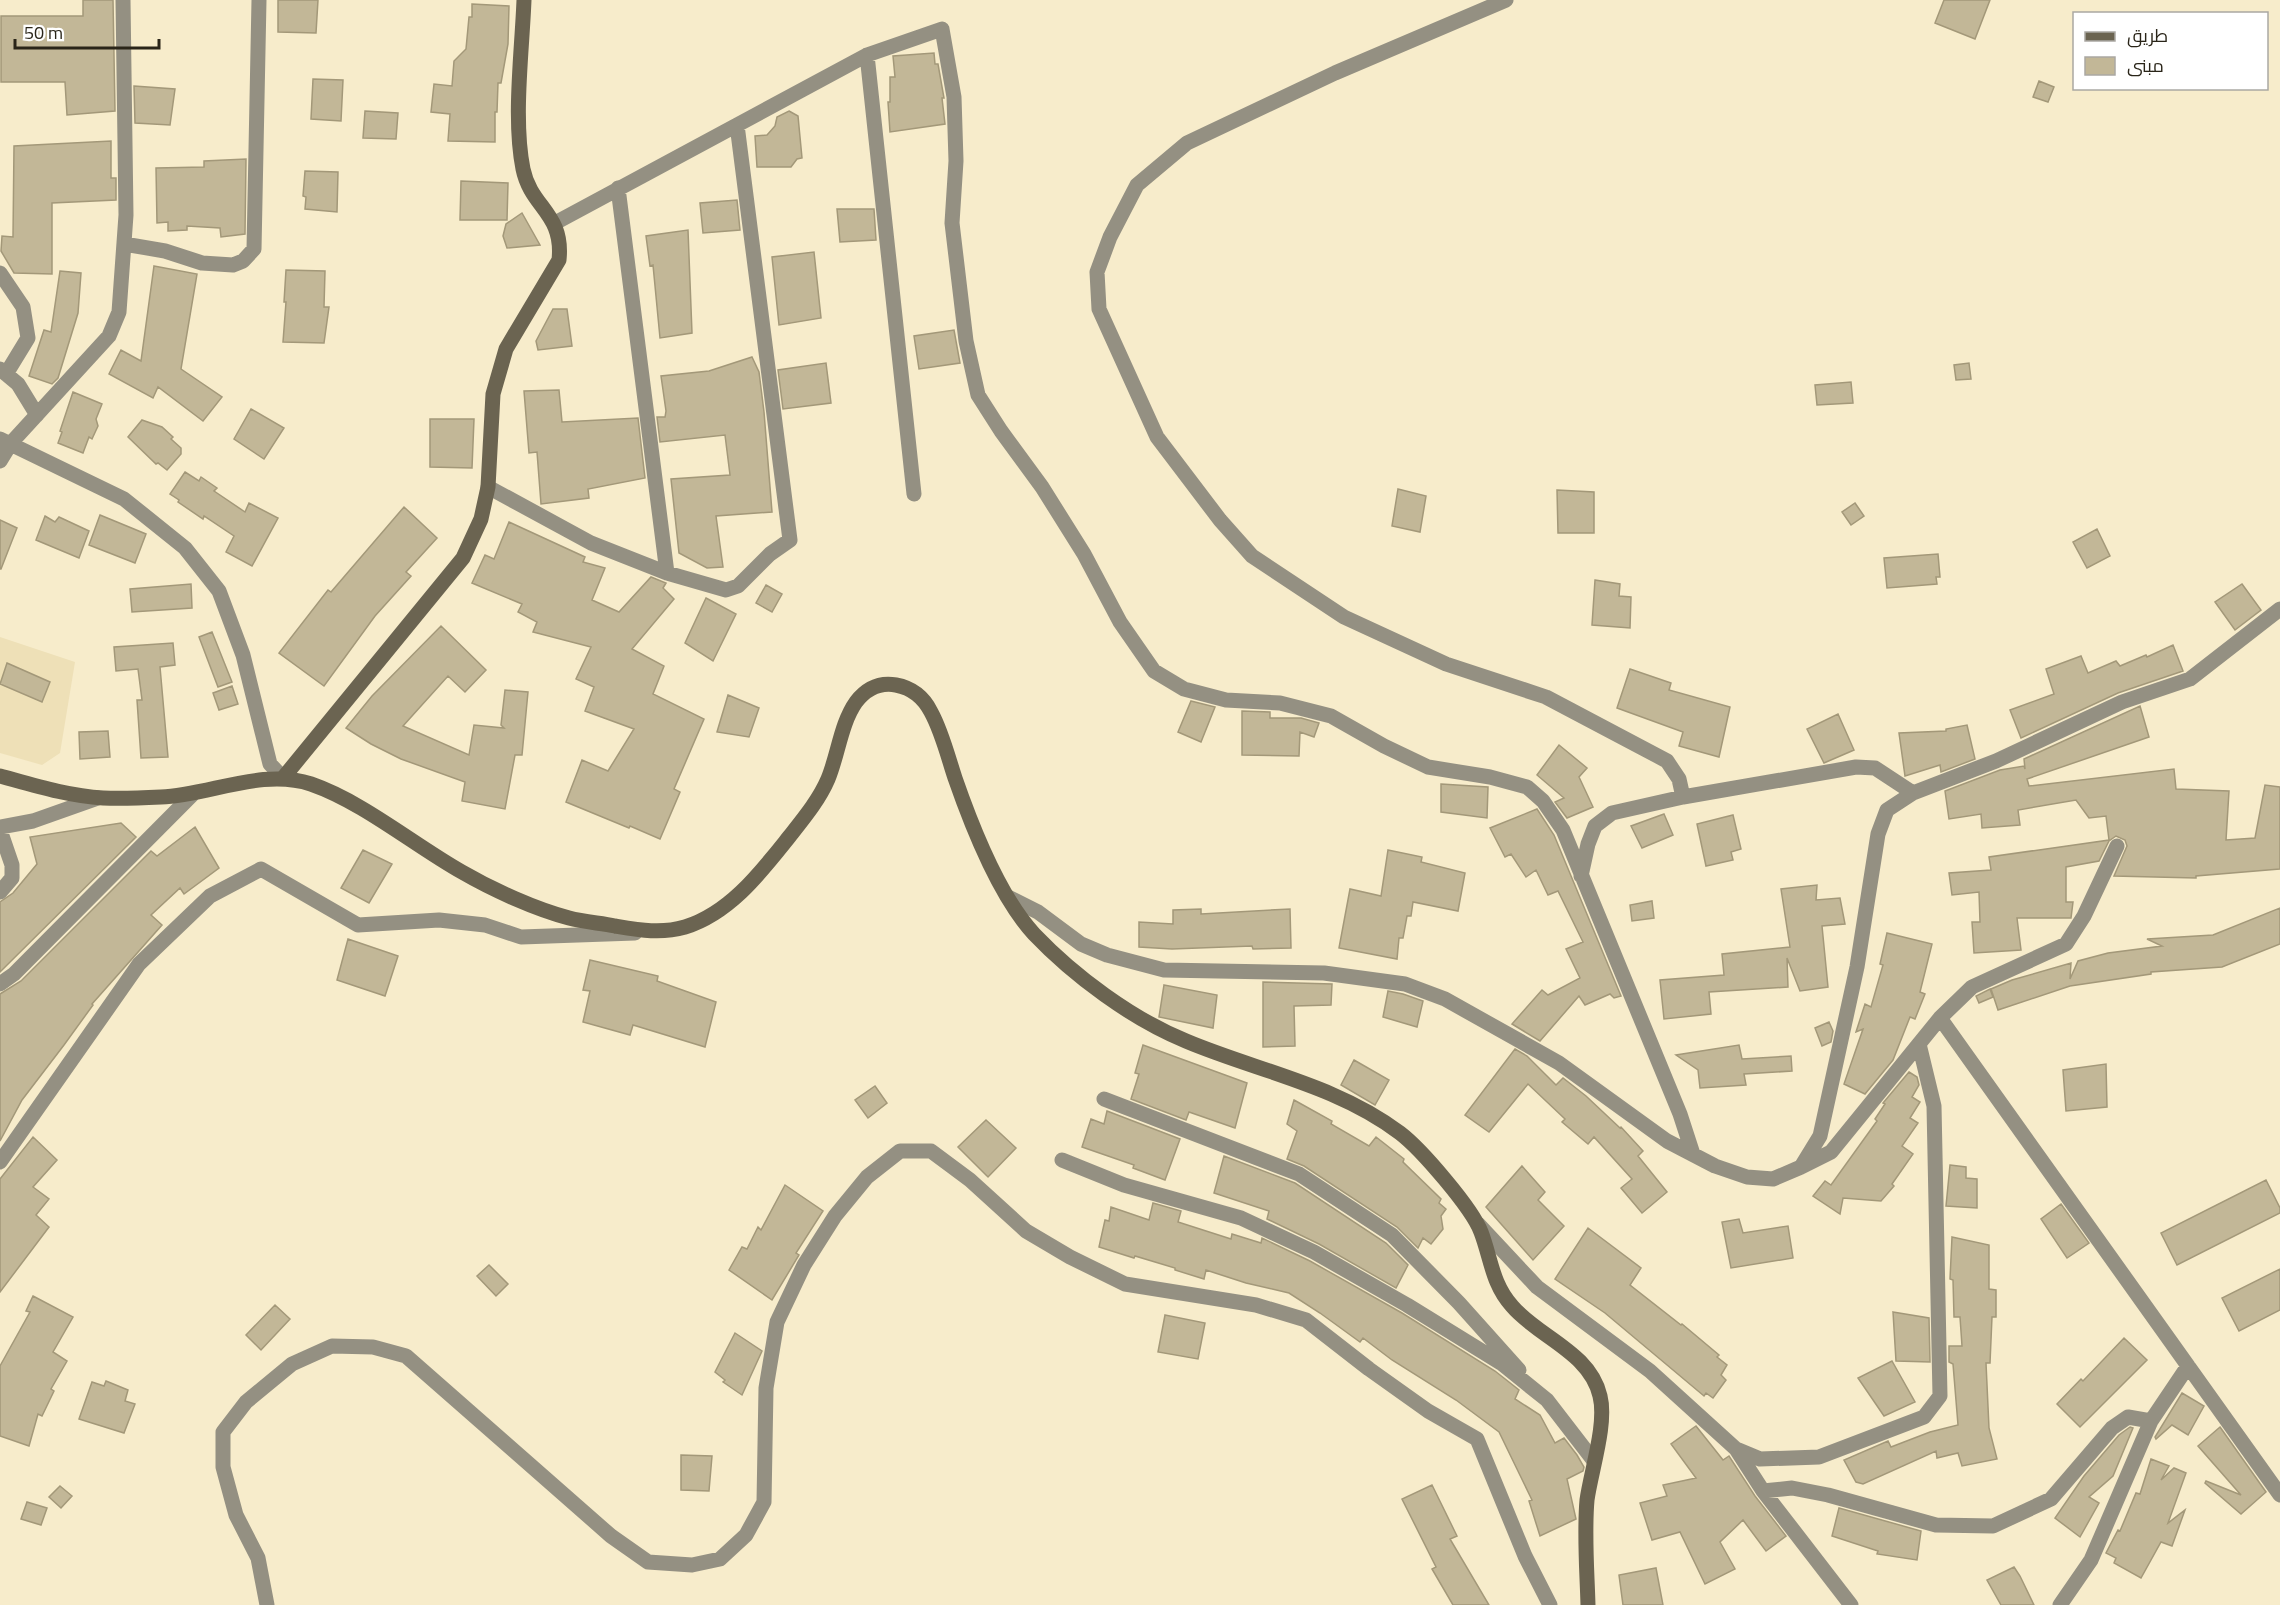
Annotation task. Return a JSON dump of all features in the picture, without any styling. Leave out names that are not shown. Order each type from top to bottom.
[{"type":"main road","points":[[283,778],[463,558],[481,519],[488,487],[493,394],[506,349],[559,260],[561,243],[555,223],[535,196],[524,173],[518,142],[524,0]]},
{"type":"main road","points":[[0,776],[56,791],[98,798],[192,795],[236,784],[283,778],[308,783],[335,795],[463,873],[497,891],[570,918],[652,932],[686,927],[724,907],[759,874],[811,809],[826,785],[852,707],[868,690],[879,684],[898,685],[912,690],[924,701],[933,715],[965,805],[1008,897],[1021,919],[1038,938],[1079,975],[1129,1011],[1184,1041],[1286,1076],[1329,1094],[1393,1128],[1424,1155],[1478,1224],[1494,1280],[1515,1311],[1572,1355],[1593,1377],[1600,1397],[1602,1414],[1587,1502],[1588,1605]]},
{"type":"street","points":[[0,462],[5,441],[37,415],[109,336],[119,312],[126,215],[123,0]]},
{"type":"street","points":[[124,244],[165,251],[202,263],[233,265],[243,261],[254,249],[259,0]]},
{"type":"street","points":[[1506,0],[1335,73],[1187,143],[1137,185],[1110,237],[1097,272],[1099,309],[1157,437],[1220,520],[1252,556],[1344,617],[1446,664],[1546,697],[1667,761],[1678,779],[1683,797]]},
{"type":"street","points":[[555,223],[867,55],[942,29],[954,98],[956,161],[952,222],[966,341],[978,395],[1054,506],[1084,554],[1120,622],[1154,671],[1184,689],[1226,700],[1280,703],[1331,716],[1384,746],[1428,767],[1490,777],[1527,788],[1544,801],[1563,830],[1680,1114],[1693,1154]]},
{"type":"street","points":[[867,55],[914,494]]},
{"type":"street","points":[[488,487],[591,543],[667,573],[726,590],[738,586],[770,554],[790,540],[737,125]]},
{"type":"street","points":[[618,188],[667,573]]},
{"type":"street","points":[[0,273],[23,307],[28,338],[3,372],[18,384],[37,415]]},
{"type":"street","points":[[5,441],[124,499],[185,548],[219,591],[243,655],[270,764],[283,778]]},
{"type":"street","points":[[1801,1167],[1820,1136],[1857,967],[1878,834],[1887,810],[1913,793],[1996,761],[2122,702],[2190,679],[2280,609]]},
{"type":"street","points":[[1581,876],[1588,844],[1595,826],[1612,813],[1683,797],[1856,767],[1875,768],[1913,793]]},
{"type":"street","points":[[0,984],[14,974],[192,795]]},
{"type":"street","points":[[0,892],[12,878],[12,865],[0,829],[33,821],[98,798]]},
{"type":"street","points":[[1008,897],[1038,912],[1081,944],[1107,956],[1164,970],[1324,973],[1404,984],[1445,999],[1559,1063],[1667,1141],[1715,1166],[1747,1177],[1773,1179],[1831,1152],[1940,1018],[1972,987],[2066,944],[2084,916],[2117,846]]},
{"type":"street","points":[[0,1162],[139,964],[210,896],[261,869],[358,926],[439,920],[485,925],[521,937],[652,932]]},
{"type":"street","points":[[1940,1018],[2280,1495]]},
{"type":"street","points":[[1736,1449],[1760,1458],[1819,1457],[1924,1417],[1940,1396],[1934,1106],[1919,1044]]},
{"type":"street","points":[[1104,1099],[1299,1174],[1392,1235],[1497,1344],[1533,1389]]},
{"type":"street","points":[[267,1605],[258,1558],[236,1515],[223,1467],[223,1432],[246,1402],[292,1364],[332,1346],[373,1347],[406,1356],[611,1536],[648,1562],[692,1565],[720,1559],[746,1534],[764,1502],[766,1388],[777,1322],[804,1265],[835,1216],[867,1177],[900,1151],[931,1151],[970,1180],[1026,1230],[1070,1257],[1125,1284],[1256,1305],[1306,1320],[1428,1411],[1477,1438],[1525,1556],[1550,1605]]},
{"type":"street","points":[[1062,1160],[1124,1185],[1241,1218],[1314,1252],[1426,1316],[1501,1363],[1547,1400],[1594,1461]]},
{"type":"street","points":[[1478,1224],[1537,1287],[1650,1371],[1736,1449],[1763,1491],[1851,1605]]},
{"type":"street","points":[[2060,1605],[2091,1560],[2151,1421],[2188,1366]]},
{"type":"street","points":[[1763,1491],[1792,1488],[1828,1495],[1936,1525],[1993,1526],[2051,1499],[2112,1428],[2128,1417],[2151,1421]]},
{"type":"shaded area","points":[[0,637],[75,662],[60,753],[42,765],[0,753]]},
{"type":"building","points":[[83,0],[113,0],[115,111],[67,115],[65,82],[1,82],[1,16],[83,16]]},
{"type":"building","points":[[278,0],[318,0],[316,33],[278,32]]},
{"type":"building","points":[[1944,0],[1990,0],[1975,39],[1935,23]]},
{"type":"building","points":[[472,4],[509,6],[508,44],[501,83],[498,83],[497,112],[495,112],[495,142],[448,141],[450,114],[431,112],[434,84],[452,86],[454,61],[466,49]]},
{"type":"building","points":[[934,53],[944,98],[942,98],[945,124],[890,132],[888,102],[890,102],[890,77],[895,77],[893,56]]},
{"type":"building","points":[[313,79],[343,80],[341,121],[311,119]]},
{"type":"building","points":[[2039,81],[2054,87],[2048,102],[2033,97]]},
{"type":"building","points":[[134,86],[175,89],[170,125],[135,123]]},
{"type":"building","points":[[365,111],[398,113],[396,139],[363,138]]},
{"type":"building","points":[[789,111],[798,116],[802,158],[797,159],[791,167],[757,167],[755,136],[767,135],[775,126],[777,117]]},
{"type":"building","points":[[111,141],[111,178],[116,178],[116,200],[52,203],[52,274],[14,273],[1,251],[2,236],[13,237],[14,146]]},
{"type":"building","points":[[246,159],[245,234],[221,237],[220,228],[187,226],[187,230],[168,231],[168,222],[157,223],[156,168],[204,167],[204,161]]},
{"type":"building","points":[[305,171],[338,172],[337,212],[305,209],[306,197],[303,196]]},
{"type":"building","points":[[461,181],[508,183],[507,220],[460,220]]},
{"type":"building","points":[[737,200],[740,230],[703,233],[700,203]]},
{"type":"building","points":[[837,209],[874,209],[876,240],[840,242]]},
{"type":"building","points":[[522,213],[540,245],[507,248],[503,236],[506,224]]},
{"type":"building","points":[[688,230],[692,333],[660,338],[653,265],[650,266],[646,236]]},
{"type":"building","points":[[814,252],[821,318],[779,325],[772,257]]},
{"type":"building","points":[[154,266],[197,274],[181,369],[222,397],[203,421],[158,387],[153,398],[109,374],[121,350],[141,361]]},
{"type":"building","points":[[286,270],[325,271],[324,307],[329,307],[324,343],[283,342]]},
{"type":"building","points":[[60,271],[81,273],[78,313],[58,378],[52,384],[29,376],[44,330],[51,332]]},
{"type":"building","points":[[553,309],[567,309],[572,346],[538,350],[536,341]]},
{"type":"building","points":[[954,330],[960,363],[919,369],[914,336]]},
{"type":"building","points":[[752,357],[759,372],[772,512],[716,516],[723,567],[707,568],[679,553],[671,479],[730,475],[725,435],[660,442],[657,417],[665,417],[666,411],[661,376],[709,371]]},
{"type":"building","points":[[826,363],[831,403],[783,409],[778,370]]},
{"type":"building","points":[[1969,363],[1971,379],[1956,380],[1954,365]]},
{"type":"building","points":[[1851,382],[1853,403],[1817,405],[1815,385]]},
{"type":"building","points":[[559,390],[562,422],[638,418],[645,478],[588,489],[589,498],[541,504],[537,452],[529,453],[524,391]]},
{"type":"building","points":[[73,392],[102,404],[96,419],[98,426],[92,439],[89,437],[83,453],[58,443]]},
{"type":"building","points":[[251,409],[284,428],[264,459],[234,439]]},
{"type":"building","points":[[430,419],[474,419],[472,468],[430,467]]},
{"type":"building","points":[[142,420],[162,427],[181,448],[181,454],[167,470],[158,463],[156,464],[128,437]]},
{"type":"building","points":[[185,472],[199,481],[201,477],[217,488],[214,491],[245,512],[249,503],[278,518],[252,566],[226,552],[234,536],[204,516],[203,519],[170,494]]},
{"type":"building","points":[[1398,489],[1426,496],[1420,532],[1392,526]]},
{"type":"building","points":[[1557,490],[1594,492],[1594,533],[1558,533]]},
{"type":"building","points":[[1855,503],[1864,516],[1851,525],[1842,512]]},
{"type":"building","points":[[404,507],[437,538],[406,572],[411,576],[375,616],[324,686],[279,653],[328,590],[331,592]]},
{"type":"building","points":[[100,515],[146,534],[135,563],[89,545]]},
{"type":"building","points":[[45,516],[55,522],[59,517],[89,531],[79,558],[36,540]]},
{"type":"building","points":[[0,520],[17,528],[1,569],[0,569]]},
{"type":"building","points":[[509,522],[585,557],[583,562],[605,568],[592,600],[619,612],[651,577],[666,583],[663,588],[674,599],[632,649],[664,666],[653,694],[704,719],[674,789],[680,792],[660,839],[566,802],[582,760],[608,771],[634,729],[585,711],[594,687],[576,679],[591,647],[533,632],[537,622],[518,612],[522,604],[472,583],[485,555],[494,559]]},
{"type":"building","points":[[2097,529],[2110,556],[2087,568],[2073,542]]},
{"type":"building","points":[[1938,554],[1940,577],[1936,577],[1937,584],[1887,588],[1884,558]]},
{"type":"building","points":[[1595,580],[1620,584],[1619,596],[1631,597],[1630,628],[1592,625]]},
{"type":"building","points":[[191,584],[192,608],[132,612],[130,589]]},
{"type":"building","points":[[2242,584],[2261,610],[2235,630],[2215,602]]},
{"type":"building","points":[[766,585],[782,594],[772,612],[756,603]]},
{"type":"building","points":[[706,598],[736,614],[713,661],[685,643]]},
{"type":"building","points":[[441,626],[486,670],[465,692],[448,676],[403,726],[469,755],[474,725],[504,728],[501,725],[505,690],[528,692],[522,755],[515,755],[505,809],[462,801],[465,782],[401,759],[346,728],[372,696]]},
{"type":"building","points":[[212,632],[232,682],[218,687],[199,637]]},
{"type":"building","points":[[173,643],[175,665],[160,667],[168,757],[141,758],[137,700],[142,700],[138,669],[116,671],[114,647]]},
{"type":"building","points":[[2173,645],[2183,671],[2118,693],[2021,738],[2010,710],[2054,694],[2046,669],[2081,656],[2088,673],[2116,661],[2120,666]]},
{"type":"building","points":[[7,663],[50,682],[42,702],[0,684]]},
{"type":"building","points":[[1630,669],[1671,683],[1669,690],[1730,707],[1719,757],[1679,746],[1683,732],[1617,708]]},
{"type":"building","points":[[232,686],[238,704],[219,710],[213,693]]},
{"type":"building","points":[[728,695],[759,708],[749,737],[717,732]]},
{"type":"building","points":[[1191,701],[1215,707],[1201,742],[1178,732]]},
{"type":"building","points":[[2140,706],[2149,737],[2027,779],[2029,786],[2174,769],[2176,789],[2229,791],[2226,840],[2255,838],[2265,785],[2280,787],[2280,869],[2196,876],[2196,878],[2114,876],[2127,846],[2125,840],[2116,836],[2109,841],[2099,861],[2066,867],[2066,902],[2073,902],[2071,918],[2017,918],[2021,950],[1974,953],[1972,922],[1980,922],[1979,892],[1952,895],[1949,873],[1991,870],[1989,857],[2109,840],[2106,816],[2089,818],[2076,800],[2018,810],[2020,825],[1982,828],[1981,814],[1949,819],[1945,791],[2000,770],[2024,766],[2025,769],[2024,759]]},
{"type":"building","points":[[1242,711],[1270,712],[1270,718],[1301,718],[1319,723],[1314,737],[1300,732],[1299,756],[1242,755]]},
{"type":"building","points":[[1838,714],[1854,750],[1824,763],[1807,729]]},
{"type":"building","points":[[1967,725],[1975,759],[1941,772],[1940,765],[1905,776],[1899,733],[1946,731],[1946,729]]},
{"type":"building","points":[[108,731],[110,757],[80,759],[79,732]]},
{"type":"building","points":[[1559,745],[1587,768],[1579,777],[1593,807],[1567,818],[1555,802],[1564,798],[1537,775]]},
{"type":"building","points":[[1441,784],[1488,787],[1487,818],[1441,812]]},
{"type":"building","points":[[1537,809],[1554,835],[1621,996],[1614,998],[1610,994],[1585,1005],[1579,996],[1540,1041],[1512,1024],[1542,990],[1548,995],[1580,978],[1566,949],[1583,942],[1558,891],[1548,895],[1536,870],[1526,877],[1511,854],[1505,857],[1490,828]]},
{"type":"building","points":[[1664,814],[1673,835],[1642,848],[1631,826]]},
{"type":"building","points":[[1733,815],[1741,849],[1731,852],[1733,860],[1706,866],[1697,824]]},
{"type":"building","points":[[121,823],[136,837],[0,972],[0,902],[13,893],[37,864],[30,837]]},
{"type":"building","points":[[195,827],[219,868],[184,894],[180,888],[151,915],[162,925],[92,1004],[22,1100],[0,1141],[0,994],[21,981],[151,851],[157,856]]},
{"type":"building","points":[[363,850],[392,864],[369,903],[341,888]]},
{"type":"building","points":[[1388,850],[1422,857],[1421,862],[1465,873],[1458,911],[1413,902],[1411,916],[1407,916],[1403,938],[1399,938],[1397,959],[1339,948],[1350,889],[1381,896]]},
{"type":"building","points":[[1817,885],[1816,900],[1840,898],[1845,924],[1822,926],[1828,987],[1800,991],[1787,958],[1788,987],[1709,992],[1711,1014],[1664,1019],[1660,980],[1724,975],[1722,954],[1790,947],[1781,889]]},
{"type":"building","points":[[1652,901],[1654,918],[1632,921],[1630,905]]},
{"type":"building","points":[[2280,908],[2280,944],[2222,967],[2151,972],[2151,974],[2070,986],[1998,1010],[1991,989],[2012,980],[2071,963],[2070,979],[2078,961],[2108,953],[2162,946],[2147,939],[2213,935]]},
{"type":"building","points":[[1201,909],[1201,914],[1290,909],[1291,948],[1139,947],[1139,922],[1173,924],[1173,910]]},
{"type":"building","points":[[1887,933],[1932,944],[1920,992],[1925,994],[1915,1019],[1910,1017],[1893,1060],[1865,1094],[1844,1084],[1863,1029],[1856,1032],[1865,1004],[1871,1007],[1883,965],[1880,964]]},
{"type":"building","points":[[348,939],[398,956],[385,996],[337,980]]},
{"type":"building","points":[[590,960],[658,976],[657,981],[716,1002],[705,1047],[633,1025],[630,1035],[583,1022],[590,991],[583,990]]},
{"type":"building","points":[[1263,982],[1332,984],[1331,1005],[1294,1006],[1295,1046],[1263,1047]]},
{"type":"building","points":[[1164,985],[1217,995],[1213,1028],[1159,1017]]},
{"type":"building","points":[[1990,989],[1993,997],[1979,1003],[1976,996]]},
{"type":"building","points":[[1388,991],[1423,1001],[1417,1027],[1383,1017]]},
{"type":"building","points":[[1829,1022],[1833,1031],[1831,1042],[1822,1046],[1815,1028]]},
{"type":"building","points":[[1143,1045],[1247,1083],[1235,1128],[1189,1112],[1186,1120],[1131,1099],[1139,1074],[1135,1073]]},
{"type":"building","points":[[1739,1045],[1742,1059],[1791,1056],[1792,1071],[1744,1074],[1746,1085],[1700,1088],[1698,1070],[1676,1055]]},
{"type":"building","points":[[1515,1049],[1527,1056],[1556,1085],[1563,1078],[1621,1127],[1643,1151],[1638,1156],[1667,1192],[1642,1213],[1621,1188],[1632,1179],[1594,1137],[1588,1144],[1562,1122],[1565,1119],[1528,1084],[1489,1132],[1465,1115]]},
{"type":"building","points":[[1354,1060],[1389,1080],[1375,1105],[1341,1085]]},
{"type":"building","points":[[2106,1064],[2107,1107],[2066,1111],[2063,1070]]},
{"type":"building","points":[[1909,1072],[1917,1077],[1919,1085],[1912,1097],[1920,1102],[1910,1118],[1918,1123],[1902,1146],[1913,1154],[1892,1184],[1894,1186],[1881,1201],[1843,1198],[1840,1214],[1813,1196],[1825,1181],[1831,1185],[1877,1121],[1875,1119],[1885,1104],[1883,1103]]},
{"type":"building","points":[[875,1086],[887,1103],[868,1118],[855,1100]]},
{"type":"building","points":[[1294,1100],[1332,1121],[1331,1124],[1369,1146],[1376,1137],[1404,1159],[1403,1162],[1441,1199],[1439,1203],[1446,1209],[1441,1216],[1443,1229],[1431,1244],[1423,1238],[1418,1248],[1397,1227],[1304,1166],[1287,1159],[1297,1131],[1287,1124]]},
{"type":"building","points":[[1107,1111],[1180,1139],[1165,1180],[1133,1168],[1134,1165],[1082,1147],[1091,1119],[1104,1124]]},
{"type":"building","points":[[986,1120],[1016,1148],[988,1177],[958,1147]]},
{"type":"building","points":[[33,1137],[57,1160],[33,1187],[49,1199],[36,1215],[49,1227],[0,1292],[0,1179]]},
{"type":"building","points":[[1224,1156],[1295,1183],[1386,1243],[1408,1265],[1396,1288],[1319,1244],[1267,1219],[1269,1211],[1214,1193]]},
{"type":"building","points":[[1950,1165],[1966,1167],[1966,1178],[1977,1179],[1977,1208],[1946,1206]]},
{"type":"building","points":[[1522,1166],[1545,1192],[1538,1200],[1564,1226],[1533,1260],[1486,1207]]},
{"type":"building","points":[[2266,1180],[2280,1208],[2280,1213],[2177,1265],[2161,1233]]},
{"type":"building","points":[[785,1185],[823,1211],[796,1253],[799,1255],[772,1300],[729,1270],[742,1247],[747,1249],[758,1227],[761,1230]]},
{"type":"building","points":[[1153,1203],[1181,1211],[1178,1222],[1231,1239],[1232,1234],[1261,1243],[1262,1238],[1310,1261],[1402,1313],[1495,1371],[1519,1390],[1515,1399],[1540,1415],[1555,1443],[1564,1438],[1584,1467],[1583,1471],[1567,1479],[1576,1519],[1540,1536],[1529,1501],[1532,1500],[1499,1432],[1456,1400],[1392,1360],[1363,1338],[1360,1342],[1289,1293],[1246,1283],[1206,1270],[1204,1279],[1175,1270],[1175,1268],[1099,1247],[1105,1220],[1109,1221],[1111,1207],[1149,1220]]},
{"type":"building","points":[[2061,1204],[2089,1243],[2067,1258],[2041,1219]]},
{"type":"building","points":[[1739,1219],[1743,1233],[1788,1226],[1793,1258],[1731,1268],[1722,1222]]},
{"type":"building","points":[[1588,1228],[1641,1268],[1630,1285],[1682,1324],[1719,1355],[1717,1357],[1727,1365],[1721,1375],[1726,1380],[1713,1398],[1706,1393],[1704,1396],[1605,1313],[1555,1279]]},
{"type":"building","points":[[1952,1237],[1989,1245],[1989,1289],[1996,1290],[1996,1317],[1992,1317],[1990,1363],[1986,1363],[1989,1428],[1997,1459],[1962,1466],[1958,1453],[1937,1458],[1936,1451],[1863,1484],[1856,1482],[1844,1460],[1888,1441],[1891,1447],[1930,1432],[1958,1425],[1953,1364],[1949,1362],[1949,1346],[1962,1346],[1960,1317],[1954,1317],[1953,1280],[1950,1279]]},
{"type":"building","points":[[489,1265],[508,1284],[496,1296],[477,1276]]},
{"type":"building","points":[[2280,1269],[2280,1310],[2239,1331],[2222,1298]]},
{"type":"building","points":[[33,1296],[73,1317],[53,1352],[67,1361],[51,1389],[54,1391],[42,1416],[38,1414],[29,1446],[0,1436],[0,1366],[30,1312],[26,1311]]},
{"type":"building","points":[[275,1305],[290,1319],[261,1350],[246,1335]]},
{"type":"building","points":[[1893,1312],[1929,1318],[1930,1362],[1896,1361]]},
{"type":"building","points":[[1165,1315],[1205,1323],[1198,1359],[1158,1352]]},
{"type":"building","points":[[735,1333],[762,1351],[742,1395],[723,1382],[725,1380],[715,1372]]},
{"type":"building","points":[[2124,1338],[2147,1360],[2080,1427],[2057,1404],[2081,1379],[2083,1381]]},
{"type":"building","points":[[1892,1361],[1915,1402],[1884,1416],[1858,1378]]},
{"type":"building","points":[[106,1381],[128,1390],[125,1401],[135,1404],[124,1433],[79,1419],[92,1382],[104,1386]]},
{"type":"building","points":[[2182,1393],[2204,1406],[2188,1435],[2172,1425],[2156,1439],[2155,1437]]},
{"type":"building","points":[[1696,1426],[1723,1460],[1729,1456],[1755,1496],[1786,1536],[1766,1551],[1743,1520],[1720,1542],[1735,1569],[1705,1584],[1680,1532],[1652,1540],[1640,1503],[1667,1496],[1663,1485],[1696,1478],[1671,1444]]},
{"type":"building","points":[[2130,1427],[2133,1428],[2113,1476],[2089,1497],[2099,1503],[2080,1537],[2055,1518],[2084,1476],[2119,1435]]},
{"type":"building","points":[[2220,1427],[2266,1492],[2241,1514],[2205,1483],[2206,1481],[2241,1495],[2198,1446]]},
{"type":"building","points":[[681,1455],[712,1456],[709,1491],[681,1490]]},
{"type":"building","points":[[2151,1459],[2169,1466],[2161,1480],[2174,1468],[2186,1473],[2168,1523],[2185,1510],[2172,1546],[2161,1542],[2141,1578],[2114,1563],[2116,1558],[2106,1553],[2118,1530],[2120,1531],[2136,1493],[2140,1494]]},
{"type":"building","points":[[1432,1485],[1457,1536],[1450,1539],[1489,1605],[1453,1605],[1432,1569],[1436,1567],[1402,1499]]},
{"type":"building","points":[[60,1486],[72,1496],[61,1508],[49,1497]]},
{"type":"building","points":[[27,1502],[47,1508],[41,1525],[21,1519]]},
{"type":"building","points":[[1839,1508],[1921,1531],[1917,1560],[1877,1554],[1878,1551],[1832,1536]]},
{"type":"building","points":[[2014,1567],[2034,1605],[2001,1605],[1987,1580]]},
{"type":"building","points":[[1656,1568],[1663,1605],[1623,1605],[1619,1575]]}]
